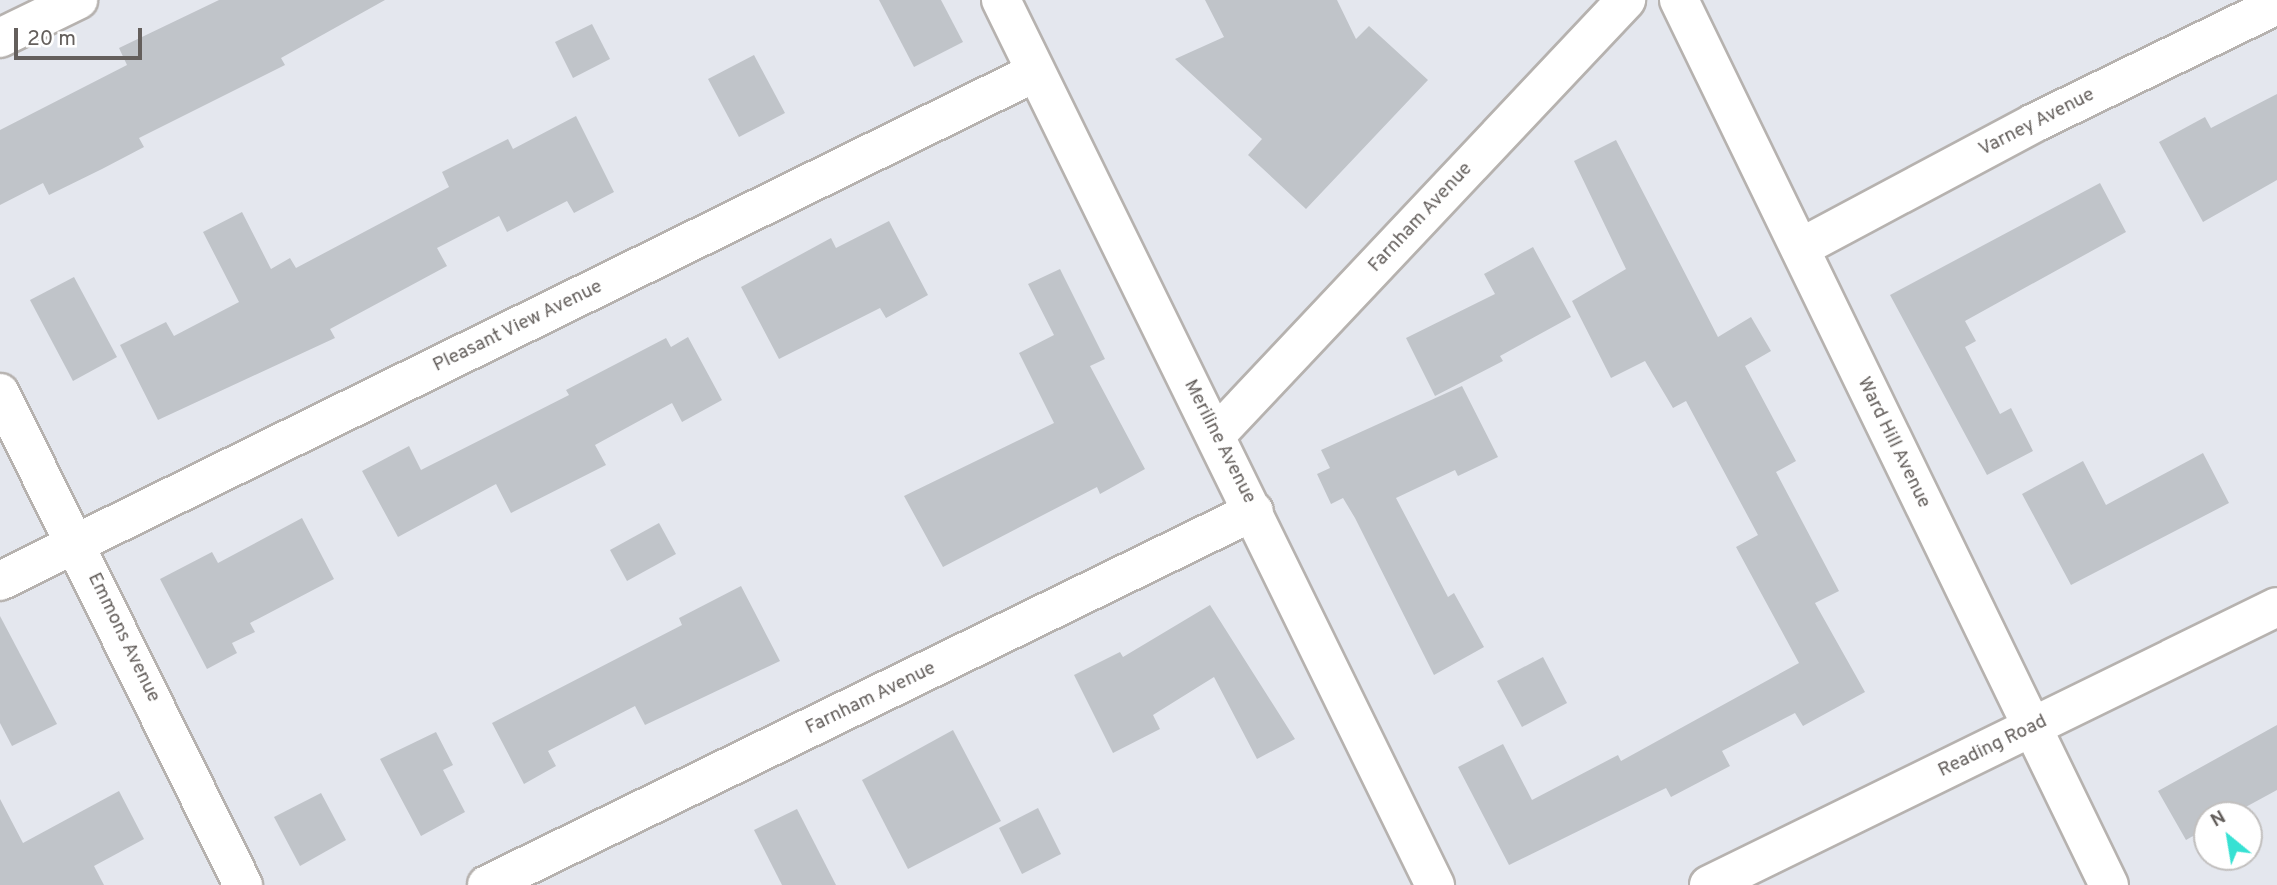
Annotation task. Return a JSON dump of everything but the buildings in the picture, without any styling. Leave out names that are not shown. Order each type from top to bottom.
[{"type":"street","points":[[0,38],[78,0]]},
{"type":"street","name":"Meriline Avenue","points":[[1001,0],[1254,511],[1435,885]]},
{"type":"street","name":"Farnham Avenue","points":[[1216,435],[1626,0]]},
{"type":"street","name":"Ward Hill Avenue","points":[[1679,0],[2109,885]]},
{"type":"street","name":"Varney Avenue","points":[[1800,248],[2034,123],[2277,5]]},
{"type":"street","name":"Pleasant View Avenue","points":[[0,581],[1036,72]]},
{"type":"street","name":"Emmons Avenue","points":[[0,393],[243,885]]},
{"type":"street","name":"Farnham Avenue","points":[[487,885],[1254,511]]},
{"type":"street","name":"Reading Road","points":[[1709,885],[2277,607]]}]
